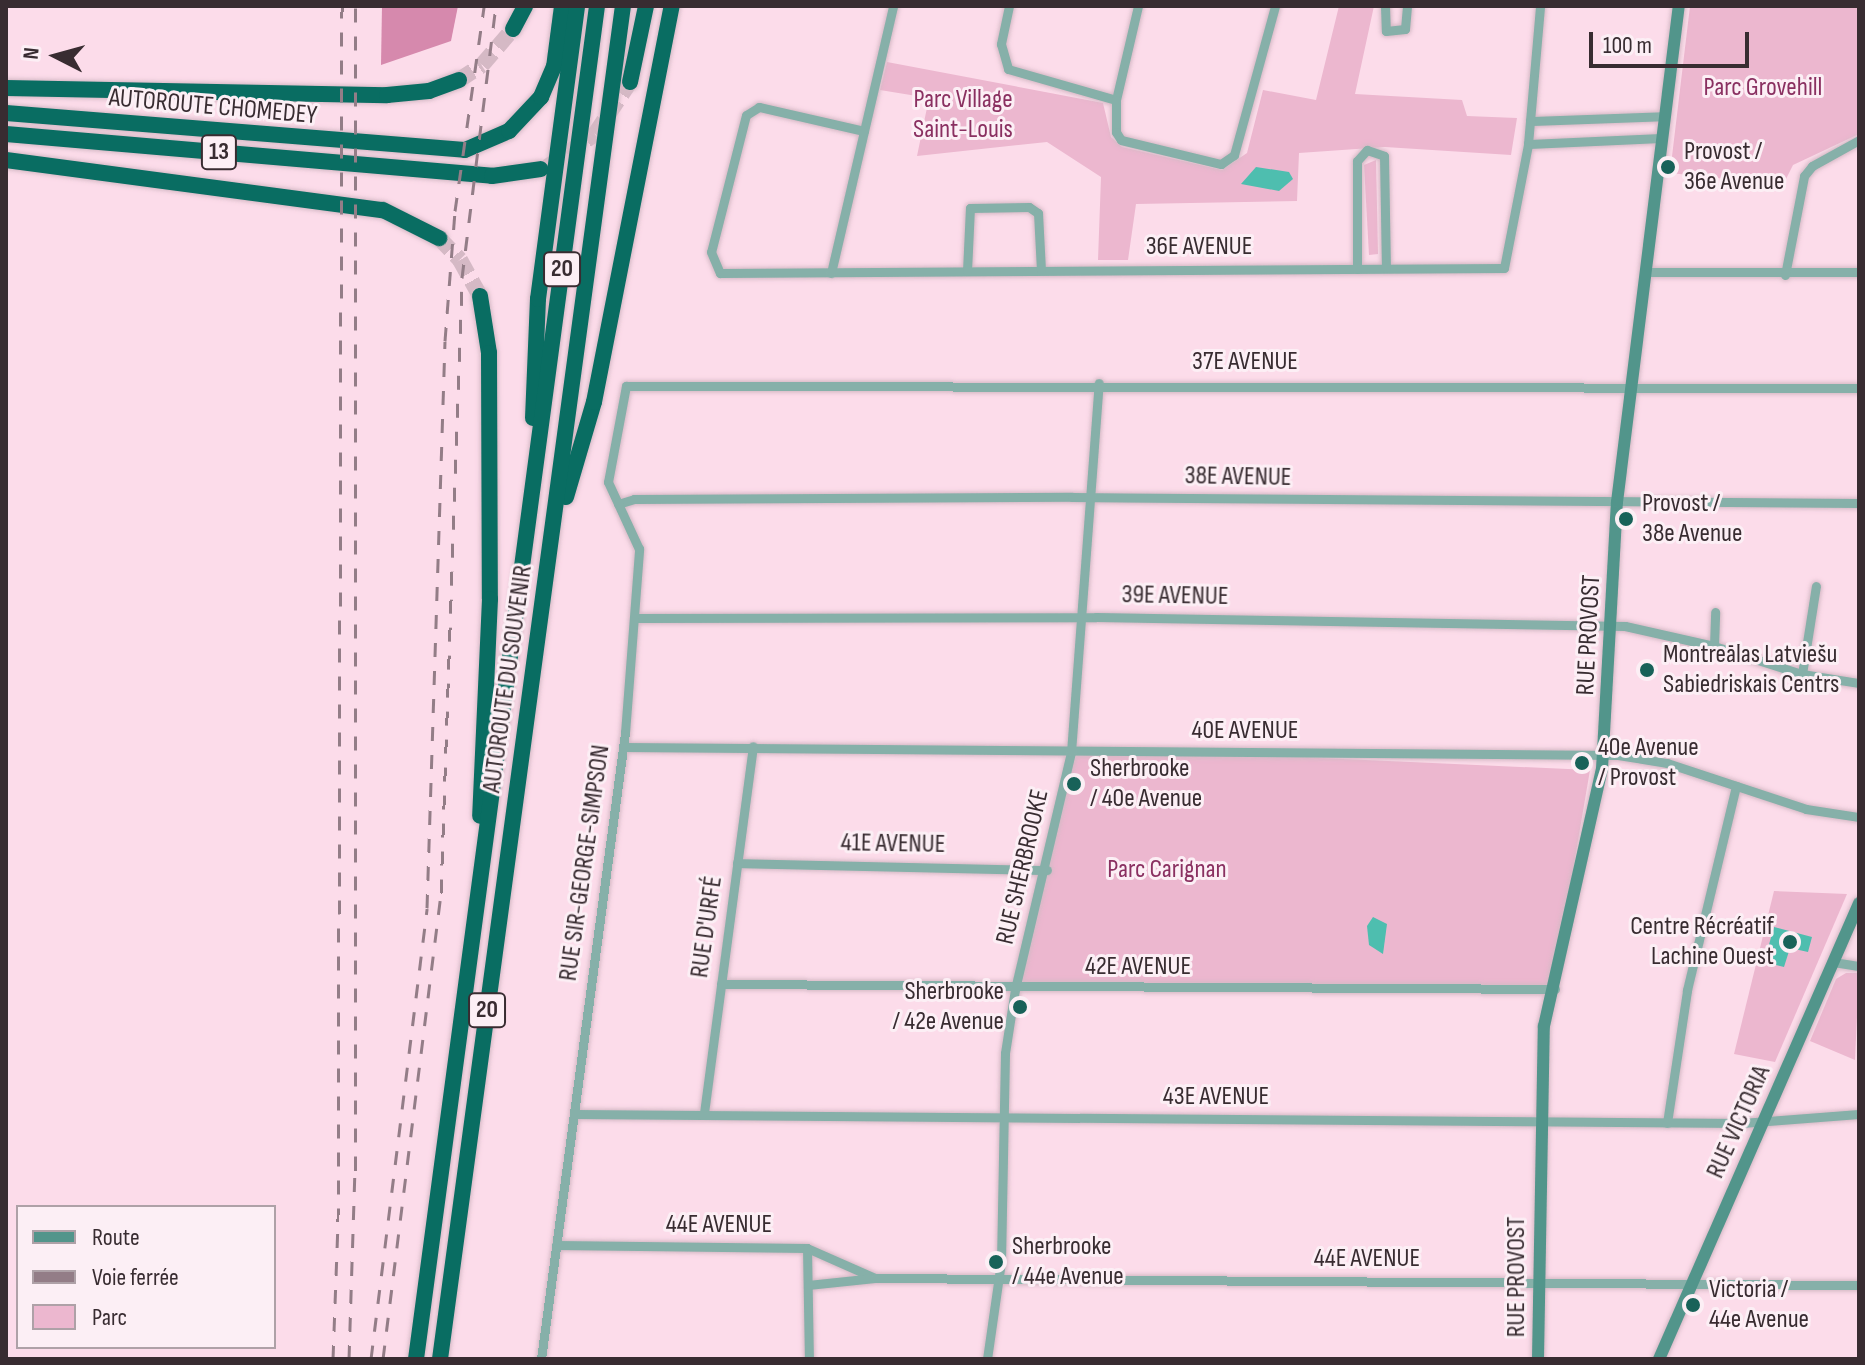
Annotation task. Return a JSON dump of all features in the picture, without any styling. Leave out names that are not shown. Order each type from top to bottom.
[{"type":"highway","points":[[513,29],[525,6]]},
{"type":"highway","name":"AUTOROUTE CHOMEDEY","points":[[6,113],[417,149],[473,148],[526,117],[551,76],[562,6]]},
{"type":"highway","points":[[527,532],[538,299],[577,6]]},
{"type":"highway","name":"AUTOROUTE DU SOUVENIR","points":[[416,1359],[597,6]]},
{"type":"highway","name":"AUTOROUTE DU SOUVENIR","points":[[440,1359],[623,6]]},
{"type":"highway","points":[[630,82],[646,6]]},
{"type":"highway","points":[[552,545],[594,402],[672,6]]},
{"type":"highway","points":[[6,88],[387,95],[429,91],[459,80]]},
{"type":"highway","name":"AUTOROUTE CHOMEDEY","points":[[6,134],[505,176],[541,169]]},
{"type":"highway","points":[[6,160],[383,210],[439,238]]},
{"type":"highway","points":[[480,296],[489,353],[490,583],[480,745],[481,875]]},
{"type":"street","points":[[831,273],[893,6]]},
{"type":"street","points":[[1009,6],[1000,57],[1008,69],[1116,100]]},
{"type":"street","points":[[1138,6],[1116,100],[1116,132],[1121,140],[1221,164],[1229,161],[1275,6]]},
{"type":"street","points":[[1385,6],[1383,28],[1395,31],[1405,29],[1407,6]]},
{"type":"street","name":"36E AVENUE","points":[[864,131],[759,107],[746,115],[711,252],[720,273],[1504,268],[1528,144],[1540,6]]},
{"type":"street","name":"RUE PROVOST","points":[[1538,1359],[1539,1120],[1544,1026],[1555,989],[1604,755],[1617,502],[1679,6]]},
{"type":"street","points":[[1530,121],[1665,116]]},
{"type":"street","points":[[1528,144],[1662,138]]},
{"type":"street","points":[[1785,275],[1804,176],[1812,166],[1859,140]]},
{"type":"street","points":[[1357,269],[1357,161],[1367,150],[1384,156],[1386,268]]},
{"type":"street","points":[[967,271],[970,208],[1029,207],[1038,213],[1041,270]]},
{"type":"street","points":[[1647,272],[1785,275],[1859,272]]},
{"type":"street","name":"37E AVENUE","points":[[630,384],[1099,383],[1859,388]]},
{"type":"street","name":"RUE SHERBROOKE","points":[[987,1359],[997,1280],[1002,1119],[1015,989],[1047,870],[1071,752],[1099,383]]},
{"type":"street","name":"RUE SIR-GEORGE-SIMPSON","points":[[541,1359],[623,747],[639,549],[608,478],[622,390],[630,384]]},
{"type":"street","name":"38E AVENUE","points":[[618,504],[634,499],[1089,497],[1859,503]]},
{"type":"street","points":[[1802,674],[1816,586]]},
{"type":"street","points":[[1714,646],[1715,612]]},
{"type":"street","name":"39E AVENUE","points":[[634,618],[1081,617],[1611,626],[1714,646],[1802,674],[1859,683]]},
{"type":"street","name":"RUE D'URFÉ","points":[[704,1113],[753,746]]},
{"type":"street","name":"40E AVENUE","points":[[623,747],[1604,755],[1659,761],[1806,809],[1859,817]]},
{"type":"street","points":[[1667,1123],[1687,990],[1736,786]]},
{"type":"street","name":"41E AVENUE","points":[[737,863],[1047,870]]},
{"type":"street","name":"RUE VICTORIA","points":[[1659,1359],[1859,903]]},
{"type":"street","points":[[1833,962],[1859,966]]},
{"type":"street","name":"42E AVENUE","points":[[721,984],[1015,989],[1555,989]]},
{"type":"street","name":"43E AVENUE","points":[[574,1114],[1667,1123],[1763,1122],[1859,1114]]},
{"type":"street","name":"44E AVENUE","points":[[556,1245],[807,1248],[875,1278]]},
{"type":"street","points":[[807,1248],[809,1359]]},
{"type":"street","name":"44E AVENUE","points":[[808,1285],[875,1278],[1859,1285]]},
{"type":"green space","name":"Parc Village Saint-Louis","points":[[1339,6],[1374,6],[1355,94],[1462,100],[1467,116],[1517,118],[1511,155],[1385,147],[1299,153],[1297,201],[1136,204],[1128,260],[1098,260],[1101,177],[1047,142],[917,156],[929,98],[880,90],[887,62],[1103,103],[1111,137],[1122,147],[1222,170],[1247,153],[1263,90],[1316,100]]},
{"type":"green space","name":"Parc Grovehill","points":[[1690,6],[1859,6],[1859,134],[1793,165],[1783,185],[1670,173]]},
{"type":"green space","points":[[1376,160],[1378,254],[1369,255],[1364,165]]},
{"type":"green space","name":"Parc Carignan","points":[[1074,747],[1590,770],[1553,988],[1017,988]]},
{"type":"green space","points":[[1774,891],[1847,894],[1775,1062],[1734,1054]]},
{"type":"green space","points":[[1846,973],[1859,973],[1855,1060],[1810,1041],[1836,979]]},
{"type":"shaded area","points":[[382,6],[458,6],[451,41],[381,65]]},
{"type":"shaded area","points":[[1256,167],[1289,172],[1293,179],[1279,191],[1241,184]]},
{"type":"shaded area","points":[[1373,917],[1387,924],[1383,954],[1369,945],[1367,926]]},
{"type":"shaded area","name":"Centre Récréatif Lachine Ouest","points":[[1774,927],[1812,937],[1808,952],[1790,948],[1784,967],[1764,962]]},
{"type":"tunnel","points":[[459,80],[482,65],[513,29]]},
{"type":"tunnel","points":[[547,167],[595,134],[630,82]]},
{"type":"tunnel","points":[[439,238],[460,260],[480,296]]},
{"type":"railway","points":[[333,1359],[338,1222],[342,6]]},
{"type":"railway","points":[[349,1359],[355,1170],[355,6]]},
{"type":"railway","points":[[371,1359],[427,908],[445,341],[455,211],[484,6]]},
{"type":"railway","points":[[383,1359],[441,893],[462,278],[496,6]]},
{"type":"place","name":"Provost / 36e Avenue","points":[[1668,167]]},
{"type":"place","name":"Provost / 38e Avenue","points":[[1626,519]]},
{"type":"place","name":"Montreālas Latviešu Sabiedriskais Centrs","points":[[1647,670]]},
{"type":"place","name":"40e Avenue / Provost","points":[[1582,763]]},
{"type":"place","name":"Sherbrooke / 40e Avenue","points":[[1074,784]]},
{"type":"place","name":"Centre Récréatif Lachine Ouest","points":[[1790,942]]},
{"type":"place","name":"Sherbrooke / 42e Avenue","points":[[1020,1007]]},
{"type":"place","name":"Sherbrooke / 44e Avenue","points":[[996,1262]]},
{"type":"place","name":"Victoria / 44e Avenue","points":[[1693,1305]]}]
